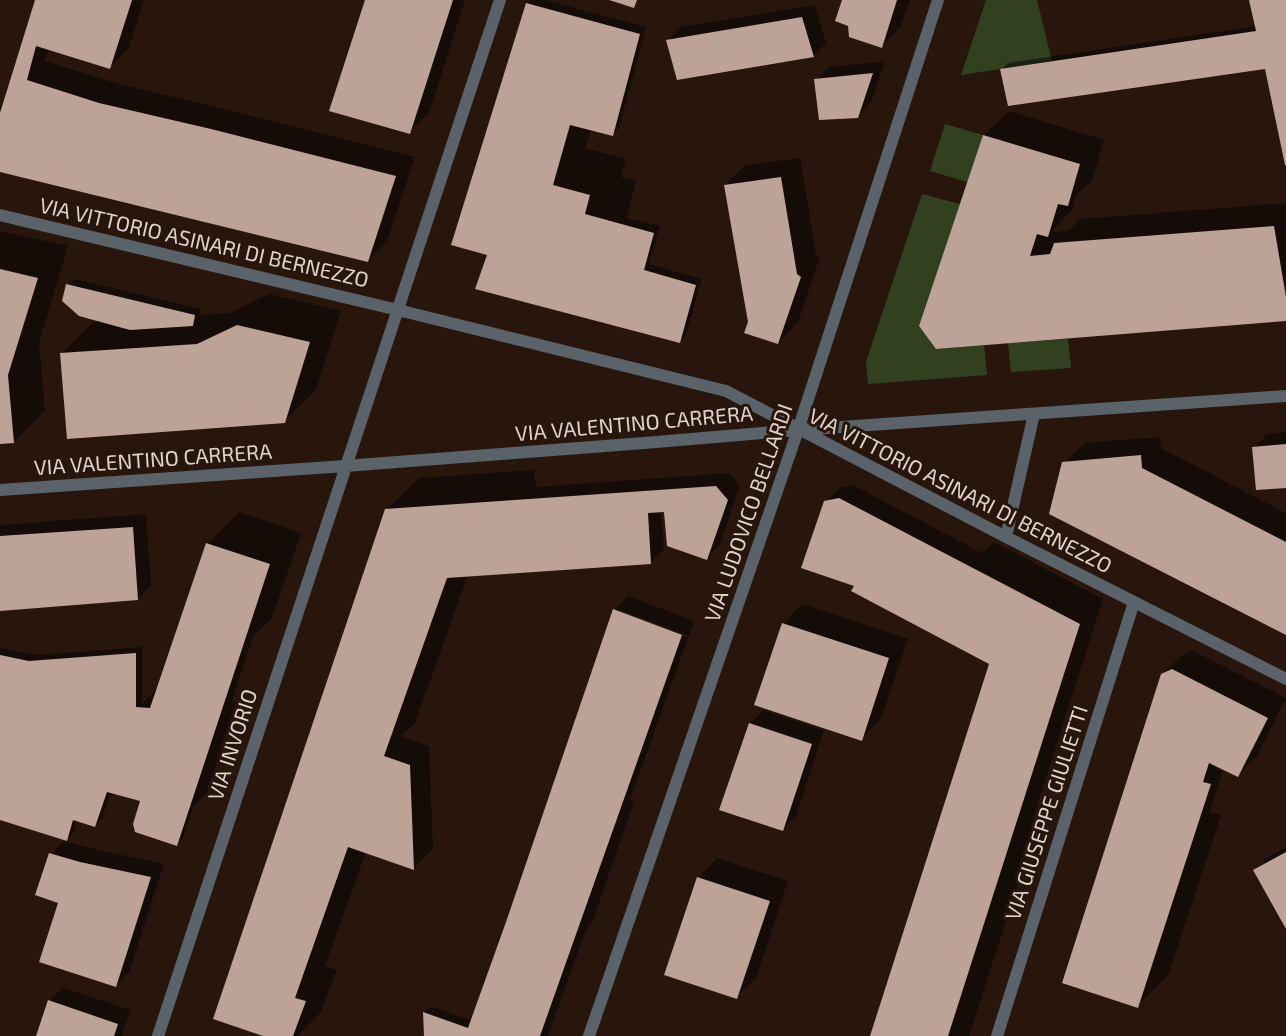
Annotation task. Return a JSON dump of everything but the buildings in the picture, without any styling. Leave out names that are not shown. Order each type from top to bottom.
[{"type":"street","points":[[345,466],[399,310],[500,0]]},
{"type":"street","name":"VIA LUDOVICO BELLARDI","points":[[590,1036],[798,430],[938,0]]},
{"type":"street","name":"VIA VITTORIO ASINARI DI BERNEZZO","points":[[0,214],[726,391],[1005,537],[1286,679]]},
{"type":"street","name":"VIA VALENTINO CARRERA","points":[[0,490],[1286,396]]},
{"type":"street","points":[[1005,537],[1034,414]]},
{"type":"street","name":"VIA INVORIO","points":[[158,1036],[345,466]]},
{"type":"street","name":"VIA GIUSEPPE GIULIETTI","points":[[997,1036],[1134,602]]},
{"type":"green space","points":[[986,0],[1037,0],[1052,61],[961,75]]},
{"type":"green space","points":[[945,124],[983,135],[967,182],[930,171]]},
{"type":"green space","points":[[922,194],[960,204],[919,326],[936,349],[984,345],[987,375],[868,384],[866,362]]},
{"type":"green space","points":[[1068,339],[1071,368],[1011,372],[1008,343]]}]
